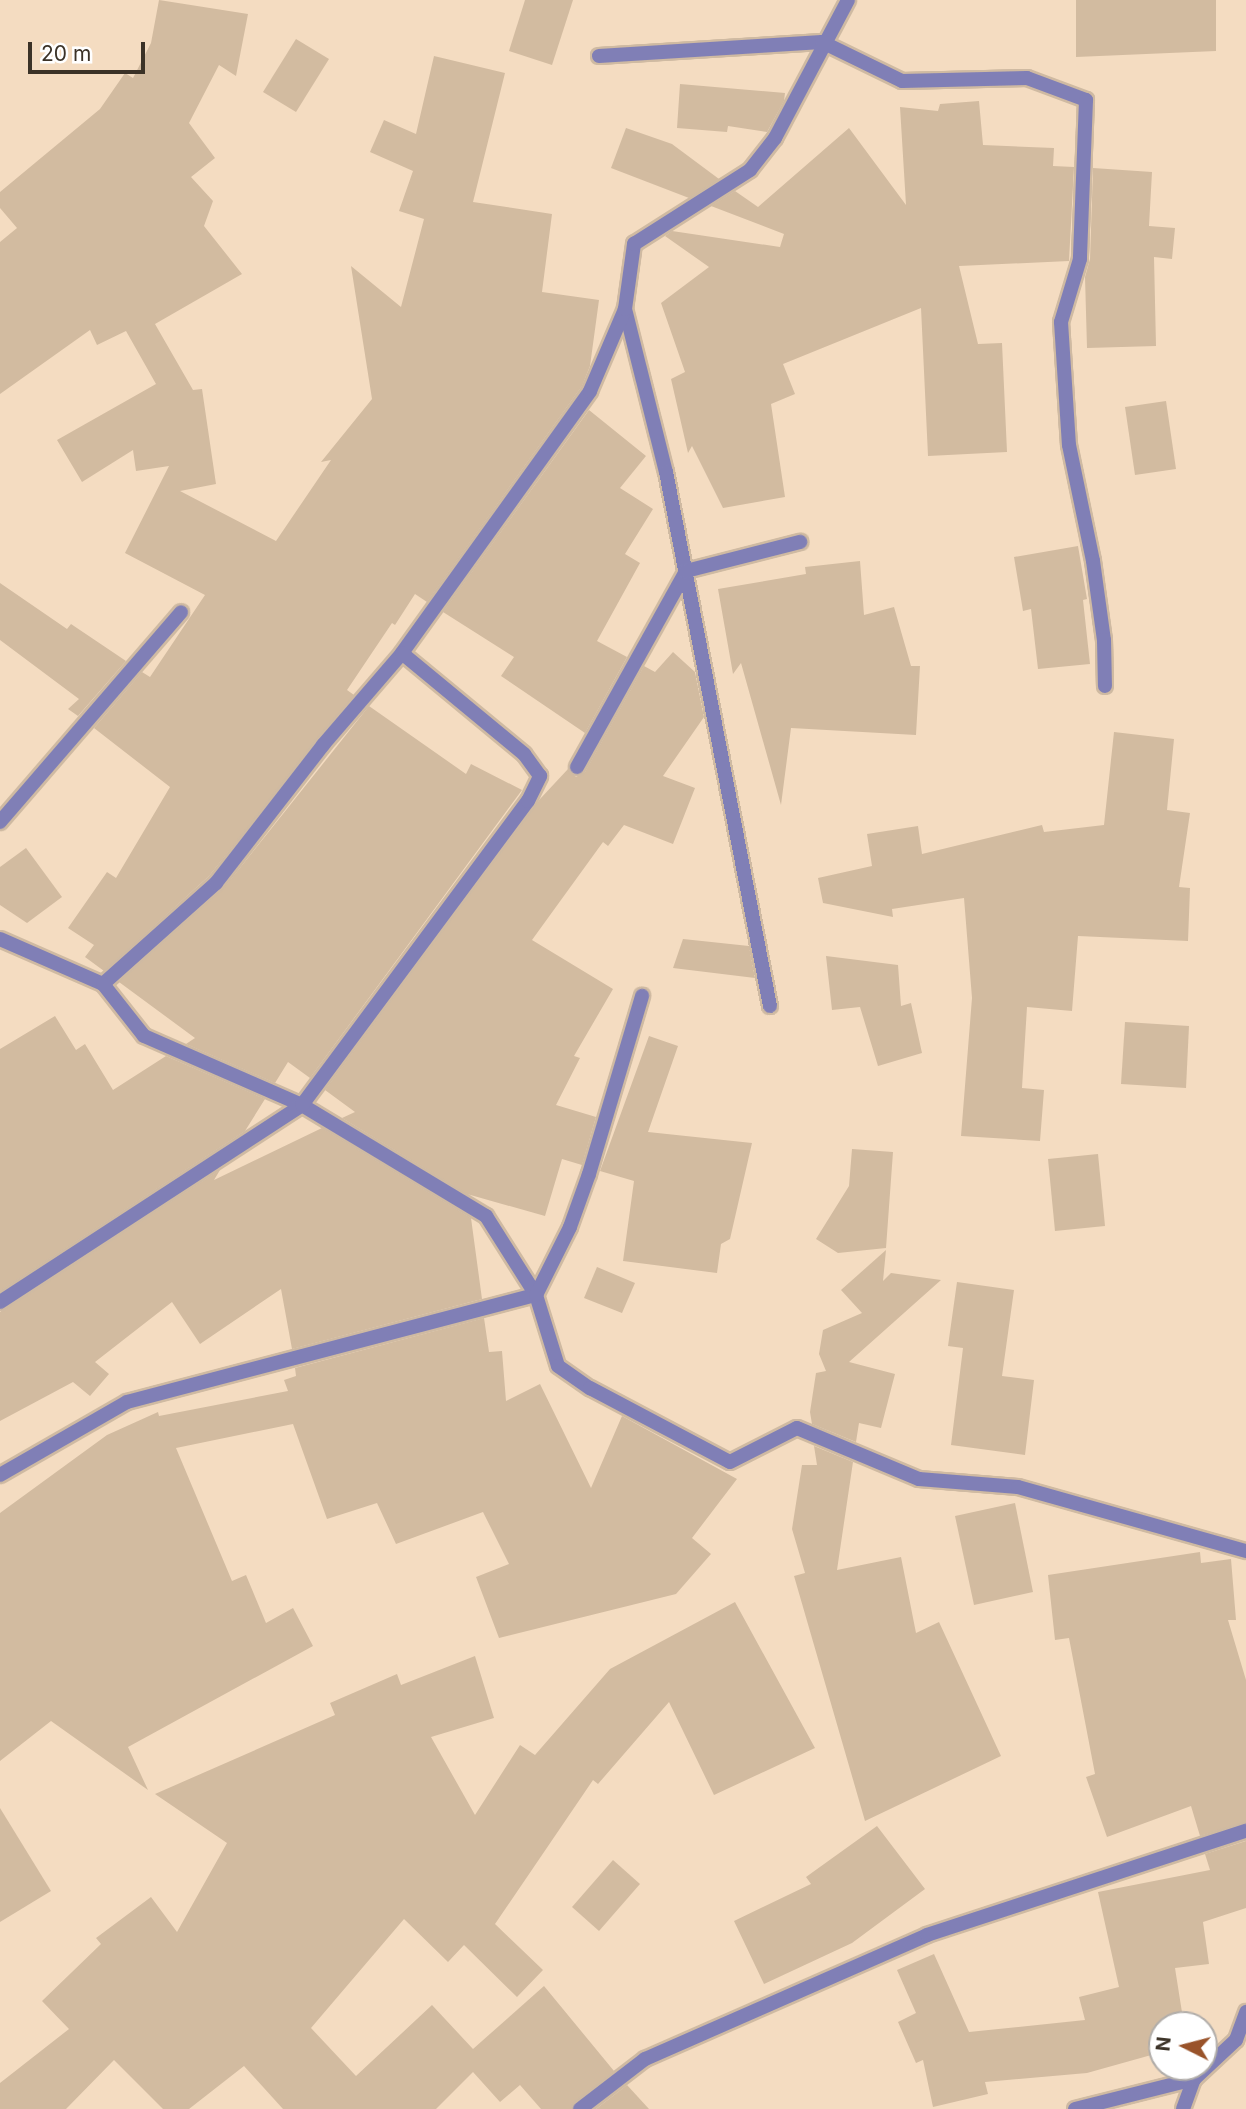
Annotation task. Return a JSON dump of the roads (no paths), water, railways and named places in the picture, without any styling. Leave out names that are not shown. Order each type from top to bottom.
[{"type":"street","points":[[103,984],[216,883],[323,745],[402,653],[590,391],[625,309],[634,244],[750,170],[775,138],[822,42],[848,0]]},
{"type":"street","points":[[600,56],[822,42],[902,81],[1027,78],[1086,100],[1080,260],[1061,322],[1069,445],[1093,561],[1104,640],[1105,686]]},
{"type":"street","points":[[625,309],[686,571],[770,1006]]},
{"type":"street","points":[[577,767],[686,571],[800,542]]},
{"type":"street","points":[[0,822],[181,612]]},
{"type":"street","points":[[0,1302],[302,1105],[528,802],[540,776],[524,754],[402,653]]},
{"type":"street","points":[[0,939],[103,984],[144,1035],[302,1105],[486,1216],[536,1295],[558,1366],[590,1388],[730,1462],[797,1428],[919,1479],[1018,1487],[1246,1551]]},
{"type":"street","points":[[536,1295],[581,1195],[642,996]]},
{"type":"street","points":[[0,1475],[127,1402],[536,1295]]},
{"type":"street","points":[[580,2109],[645,2059],[927,1935],[1246,1831]]},
{"type":"street","points":[[1218,2057],[1236,2040],[1246,2012]]},
{"type":"street","points":[[1075,2109],[1186,2081]]},
{"type":"street","points":[[1183,2109],[1193,2081]]}]
